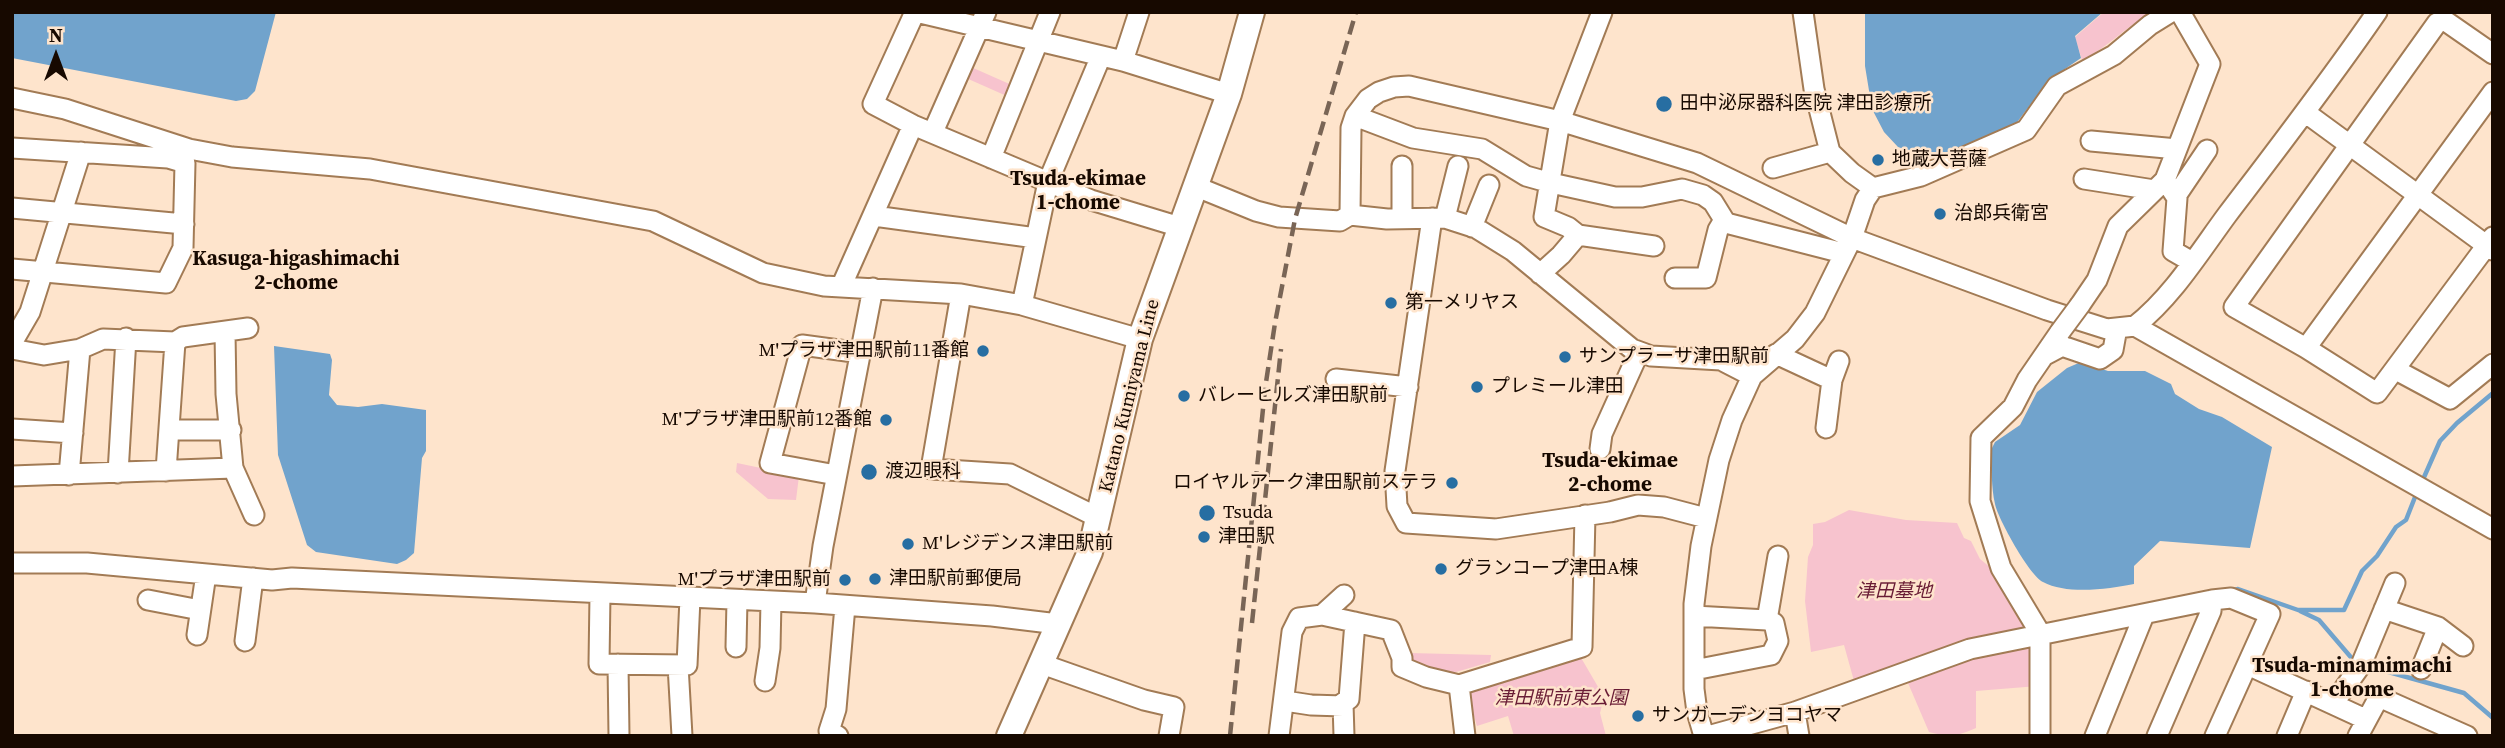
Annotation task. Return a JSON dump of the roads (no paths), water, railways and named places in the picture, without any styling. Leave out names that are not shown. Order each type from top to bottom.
[{"type":"main road","name":"Katano Kumiyama Line","points":[[1009,736],[1090,552],[1140,339],[1229,94],[1252,12]]},
{"type":"street","points":[[1180,227],[1091,201],[913,125],[873,104],[916,12],[984,20],[1038,41],[1123,61],[1229,94]]},
{"type":"street","points":[[991,158],[1050,12]]},
{"type":"street","points":[[1123,61],[1139,12]]},
{"type":"street","points":[[1602,12],[1560,121],[1544,217],[1578,235],[1654,246]]},
{"type":"street","points":[[1803,12],[1814,89],[1830,152],[1873,188]]},
{"type":"street","points":[[2171,12],[2150,25],[2114,55],[2057,86],[2026,130],[1921,176],[1873,188],[1865,200],[1815,313],[1795,339],[1752,376],[1732,420],[1719,460],[1706,518],[1694,616],[1694,670],[1700,734],[1735,731],[1970,649],[2040,633],[2231,598],[2270,614],[2215,736]]},
{"type":"street","points":[[2180,12],[2210,64],[2165,189],[2173,251],[2192,262]]},
{"type":"street","points":[[1354,116],[1413,138],[1482,149],[1526,176],[1551,183],[1615,197],[1642,197],[1682,189],[1703,195],[1713,202],[1726,223],[1847,245],[2107,329],[2126,327],[2150,314],[2306,113],[2377,12]]},
{"type":"street","points":[[933,132],[984,20]]},
{"type":"street","points":[[2306,113],[2348,144],[2418,195],[2491,244],[2377,393],[2234,307],[2348,144],[2437,23],[2444,20],[2493,54]]},
{"type":"street","points":[[1022,305],[1048,182],[1101,56]]},
{"type":"street","points":[[1350,215],[1351,128],[1354,116],[1368,99],[1379,92],[1409,86],[1560,121],[1697,163],[1847,245]]},
{"type":"street","points":[[2306,348],[2493,92]]},
{"type":"street","points":[[12,98],[65,109],[200,151],[232,157],[370,169],[653,221],[763,273],[824,286],[961,294],[1022,305],[1140,339]]},
{"type":"street","points":[[841,287],[913,125]]},
{"type":"street","points":[[2091,141],[2178,149]]},
{"type":"street","points":[[12,148],[168,158],[185,163],[183,248],[166,283],[12,269]]},
{"type":"street","points":[[2040,736],[2040,633],[2001,568],[1980,501],[1981,438],[2013,407],[2027,380],[2097,280],[2118,226],[2165,189],[2207,150]]},
{"type":"street","points":[[12,342],[30,312],[81,152]]},
{"type":"street","points":[[1773,168],[1830,152]]},
{"type":"street","points":[[1402,166],[1402,218]]},
{"type":"street","points":[[1458,166],[1439,218],[1395,471],[1397,506],[1406,523],[1496,530],[1638,505],[1664,507],[1706,518]]},
{"type":"street","points":[[2084,180],[2165,189]]},
{"type":"street","points":[[1472,227],[1489,185]]},
{"type":"street","points":[[1197,187],[1256,211],[1279,217],[1340,221],[1350,215],[1387,219],[1439,218],[1472,227],[1513,251],[1632,349],[1651,356],[1721,360],[1752,376]]},
{"type":"street","points":[[12,208],[184,224]]},
{"type":"street","points":[[874,216],[1036,238]]},
{"type":"street","points":[[1675,278],[1706,278],[1718,230],[1724,220]]},
{"type":"street","points":[[1539,274],[1561,255],[1578,235]]},
{"type":"street","points":[[815,603],[836,475],[873,288]]},
{"type":"street","points":[[961,294],[931,469],[1010,474],[1099,518]]},
{"type":"street","points":[[2045,355],[2062,346],[2100,359],[2113,350],[2126,327]]},
{"type":"street","points":[[2126,327],[2492,528]]},
{"type":"street","points":[[12,349],[44,355],[80,349],[103,339],[175,342],[183,337],[248,328]]},
{"type":"street","points":[[225,331],[226,394],[233,468],[254,515]]},
{"type":"street","points":[[118,473],[126,338]]},
{"type":"street","points":[[166,471],[175,342]]},
{"type":"street","points":[[836,475],[770,463],[802,345],[861,354]]},
{"type":"street","points":[[69,475],[80,349]]},
{"type":"street","points":[[1600,449],[1602,434],[1639,352]]},
{"type":"street","points":[[1776,354],[1836,370],[1826,428]]},
{"type":"street","points":[[2396,370],[2450,399],[2493,364]]},
{"type":"street","points":[[1336,379],[1408,387]]},
{"type":"street","points":[[12,429],[73,433]]},
{"type":"street","points":[[169,430],[231,430]]},
{"type":"street","points":[[12,476],[233,468]]},
{"type":"street","points":[[1279,736],[1292,632],[1299,618],[1322,615],[1391,630],[1402,658],[1402,667],[1426,677],[1459,685],[1582,647],[1585,515]]},
{"type":"street","points":[[1767,620],[1778,556]]},
{"type":"street","points":[[12,563],[87,563],[253,578],[815,603],[992,616],[1058,624]]},
{"type":"street","points":[[197,635],[205,574]]},
{"type":"street","points":[[244,641],[253,578]]},
{"type":"street","points":[[2333,704],[2361,665],[2395,583]]},
{"type":"street","points":[[600,594],[599,664],[687,665],[690,598]]},
{"type":"street","points":[[1322,615],[1344,595]]},
{"type":"street","points":[[148,600],[200,610]]},
{"type":"street","points":[[736,647],[737,600]]},
{"type":"street","points":[[2157,736],[2211,611],[2212,600]]},
{"type":"street","points":[[765,681],[770,648],[771,601]]},
{"type":"street","points":[[838,736],[829,731],[836,709],[845,606]]},
{"type":"street","points":[[2384,609],[2438,627],[2463,646]]},
{"type":"street","points":[[2095,736],[2144,615]]},
{"type":"street","points":[[1694,616],[1767,620],[1774,623],[1778,641],[1771,655],[1694,670]]},
{"type":"street","points":[[1344,736],[1343,706],[1349,699],[1355,622]]},
{"type":"street","points":[[2421,669],[2438,627]]},
{"type":"street","points":[[1040,663],[1144,700],[1174,707],[1169,736]]},
{"type":"street","points":[[618,664],[619,736]]},
{"type":"street","points":[[678,665],[682,736]]},
{"type":"street","points":[[2248,665],[2333,704],[2362,727],[2379,696],[2444,731],[2467,736]]},
{"type":"street","points":[[1459,685],[1465,736]]},
{"type":"street","points":[[2287,736],[2306,691]]},
{"type":"street","points":[[1285,701],[1343,706]]},
{"type":"street","points":[[1795,712],[1799,736]]},
{"type":"water","points":[[12,12],[276,12],[255,91],[247,99],[236,101],[12,58]]},
{"type":"water","points":[[1865,12],[2103,12],[2075,36],[2081,58],[2049,80],[2015,125],[1940,158],[1924,156],[1898,147],[1884,132],[1872,109],[1865,66]]},
{"type":"water","points":[[274,346],[330,354],[332,360],[329,395],[337,405],[358,407],[382,404],[426,410],[426,451],[422,458],[414,553],[406,560],[397,564],[316,552],[307,545],[278,455]]},
{"type":"water","points":[[2081,362],[2108,371],[2145,371],[2171,384],[2175,394],[2199,409],[2222,417],[2272,447],[2250,548],[2160,541],[2134,566],[2134,584],[2113,588],[2076,590],[2053,586],[2037,578],[2015,546],[1997,511],[1991,450],[1995,442],[2020,425],[2037,392],[2067,368]]},
{"type":"waterway","points":[[2421,484],[2440,441],[2493,393]]},
{"type":"waterway","points":[[2232,591],[2238,589],[2298,610],[2344,610],[2362,571],[2377,556],[2396,527],[2406,520],[2417,492]]},
{"type":"waterway","points":[[2300,611],[2319,620],[2355,662]]},
{"type":"waterway","points":[[2367,666],[2464,693],[2493,718]]},
{"type":"railway","points":[[1230,736],[1265,389],[1275,323],[1295,219],[1356,12]]},
{"type":"railway","points":[[1252,623],[1281,349]]},
{"type":"place","name":"田中泌尿器科医院 津田診療所","points":[[1664,104]]},
{"type":"place","name":"地蔵大菩薩","points":[[1878,160]]},
{"type":"place","name":"治郎兵衛宮","points":[[1940,214]]},
{"type":"place","name":"第一メリヤス","points":[[1391,303]]},
{"type":"place","name":"M'プラザ津田駅前11番館","points":[[983,351]]},
{"type":"place","name":"サンプラーサ津田駅前","points":[[1565,357]]},
{"type":"place","name":"プレミール津田","points":[[1477,387]]},
{"type":"place","name":"バレーヒルズ津田駅前","points":[[1184,396]]},
{"type":"place","name":"M'プラザ津田駅前12番館","points":[[886,420]]},
{"type":"place","name":"渡辺眼科","points":[[869,472]]},
{"type":"place","name":"ロイヤルアーク津田駅前ステラ","points":[[1452,483]]},
{"type":"place","name":"Tsuda","points":[[1207,513]]},
{"type":"place","name":"津田駅","points":[[1204,537]]},
{"type":"place","name":"M'レジデンス津田駅前","points":[[908,544]]},
{"type":"place","name":"グランコープ津田A棟","points":[[1441,569]]},
{"type":"place","name":"津田駅前郵便局","points":[[875,579]]},
{"type":"place","name":"M'プラザ津田駅前","points":[[845,580]]},
{"type":"place","name":"サンガーデンヨコヤマ","points":[[1638,716]]},
{"type":"district","name":"Tsuda-ekimae 1-chome","points":[[1078,192]]},
{"type":"district","name":"Kasuga-higashimachi 2-chome","points":[[296,272]]},
{"type":"district","name":"Tsuda-ekimae 2-chome","points":[[1610,474]]},
{"type":"district","name":"Tsuda-minamimachi 1-chome","points":[[2352,679]]},
{"type":"park label","name":"津田墓地","points":[[1894,592]]},
{"type":"park label","name":"津田駅前東公園","points":[[1561,699]]}]
